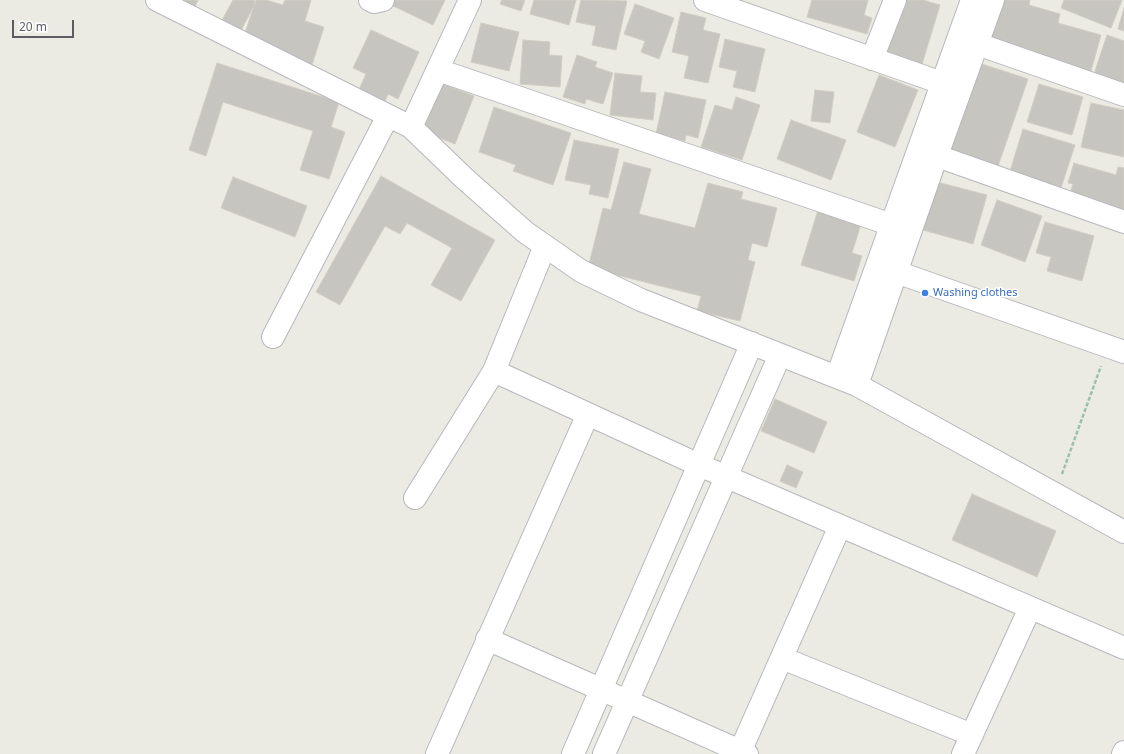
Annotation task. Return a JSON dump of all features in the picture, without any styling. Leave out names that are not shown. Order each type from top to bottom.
[{"type":"street","points":[[157,0],[411,127],[464,178],[525,232],[581,271],[641,300],[847,381],[1055,493],[1124,532]]},
{"type":"street","points":[[370,0],[374,2],[383,0]]},
{"type":"street","points":[[411,127],[470,0]]},
{"type":"street","points":[[705,0],[942,83]]},
{"type":"street","points":[[872,59],[895,0]]},
{"type":"street","points":[[847,381],[968,41],[972,0]]},
{"type":"street","points":[[887,268],[892,225],[928,152],[942,83],[993,0]]},
{"type":"street","points":[[968,41],[1124,95]]},
{"type":"street","points":[[438,70],[892,225]]},
{"type":"street","points":[[273,337],[388,116]]},
{"type":"street","points":[[928,152],[1124,222]]},
{"type":"street","points":[[416,498],[494,371],[545,246]]},
{"type":"street","points":[[887,268],[1116,350]]},
{"type":"street","points":[[573,754],[600,689],[752,344]]},
{"type":"street","points":[[604,754],[780,354]]},
{"type":"street","points":[[494,371],[726,477],[1124,648]]},
{"type":"street","points":[[437,754],[588,414]]},
{"type":"street","points":[[487,639],[742,753],[840,526]]},
{"type":"street","points":[[782,658],[967,745],[1030,608]]},
{"type":"path","points":[[1055,493],[1116,350]]},
{"type":"building","points":[[164,0],[198,0],[191,16]]},
{"type":"building","points":[[233,0],[253,0],[256,2],[239,34],[220,24]]},
{"type":"building","points":[[256,0],[266,0],[283,5],[285,0],[311,0],[305,21],[324,27],[312,65],[242,42]]},
{"type":"building","points":[[390,0],[445,0],[433,25],[389,4]]},
{"type":"building","points":[[502,0],[525,0],[521,11],[500,4]]},
{"type":"building","points":[[534,0],[576,0],[569,25],[530,14]]},
{"type":"building","points":[[581,0],[627,1],[616,50],[592,45],[596,26],[576,22]]},
{"type":"building","points":[[812,0],[868,0],[864,15],[872,18],[867,34],[807,17]]},
{"type":"building","points":[[894,0],[923,0],[940,5],[920,71],[876,58]]},
{"type":"building","points":[[999,0],[1030,0],[1029,5],[1060,14],[1058,23],[1101,35],[1089,78],[987,42]]},
{"type":"building","points":[[1064,0],[1122,0],[1111,28],[1061,8]]},
{"type":"building","points":[[635,4],[674,18],[659,59],[641,52],[645,41],[624,34]]},
{"type":"building","points":[[1124,8],[1124,31],[1118,29]]},
{"type":"building","points":[[681,12],[706,18],[703,30],[720,34],[708,83],[684,78],[689,56],[672,52]]},
{"type":"building","points":[[481,23],[519,32],[509,71],[471,62]]},
{"type":"building","points":[[371,30],[419,52],[398,99],[388,94],[383,106],[357,94],[366,74],[353,68]]},
{"type":"building","points":[[1107,35],[1124,41],[1124,94],[1091,83]]},
{"type":"building","points":[[725,39],[765,49],[755,92],[733,87],[737,71],[719,67]]},
{"type":"building","points":[[523,40],[550,42],[549,55],[562,56],[560,87],[520,84]]},
{"type":"building","points":[[577,55],[597,62],[595,67],[613,73],[603,104],[586,99],[585,104],[563,97]]},
{"type":"building","points":[[976,62],[1028,79],[996,172],[944,155]]},
{"type":"building","points":[[217,63],[339,102],[331,127],[345,132],[329,179],[300,170],[313,131],[223,102],[206,156],[189,150]]},
{"type":"building","points":[[615,73],[642,76],[640,92],[656,93],[653,120],[610,115]]},
{"type":"building","points":[[879,75],[918,90],[895,147],[857,132]]},
{"type":"building","points":[[440,83],[474,96],[455,144],[421,131]]},
{"type":"building","points":[[1039,84],[1083,97],[1072,135],[1027,122]]},
{"type":"building","points":[[815,90],[834,92],[830,123],[811,121]]},
{"type":"building","points":[[665,92],[706,100],[698,138],[686,135],[685,141],[656,134]]},
{"type":"building","points":[[736,97],[760,105],[742,160],[701,147],[715,105],[732,110]]},
{"type":"building","points":[[1091,103],[1124,110],[1124,157],[1081,147]]},
{"type":"building","points":[[494,107],[571,133],[553,185],[513,171],[516,165],[479,152]]},
{"type":"building","points":[[791,120],[846,140],[831,180],[777,159]]},
{"type":"building","points":[[1023,129],[1075,145],[1058,197],[1007,181]]},
{"type":"building","points":[[574,140],[619,149],[608,198],[589,194],[591,185],[565,180]]},
{"type":"building","points":[[624,162],[651,169],[639,214],[695,228],[708,183],[743,192],[741,199],[777,208],[767,247],[752,243],[748,260],[755,262],[740,321],[697,311],[701,296],[588,268],[603,208],[611,210]]},
{"type":"building","points":[[1074,163],[1116,175],[1118,167],[1124,168],[1124,220],[1069,197],[1073,184],[1068,183]]},
{"type":"building","points":[[381,176],[495,240],[461,301],[431,285],[452,248],[407,223],[400,234],[385,226],[340,305],[316,292]]},
{"type":"building","points":[[233,177],[307,206],[295,237],[221,208]]},
{"type":"building","points":[[937,182],[987,195],[973,244],[923,230]]},
{"type":"building","points":[[997,200],[1042,216],[1025,262],[981,245]]},
{"type":"building","points":[[818,210],[861,224],[852,253],[862,256],[854,281],[801,265]]},
{"type":"building","points":[[1045,222],[1094,236],[1082,281],[1047,271],[1051,257],[1036,253]]},
{"type":"building","points":[[775,399],[827,422],[814,453],[761,431]]},
{"type":"building","points":[[787,465],[803,472],[796,488],[780,481]]},
{"type":"building","points":[[972,494],[1056,531],[1037,577],[952,540]]},
{"type":"place","name":"Washing clothes","points":[[925,293]]}]
